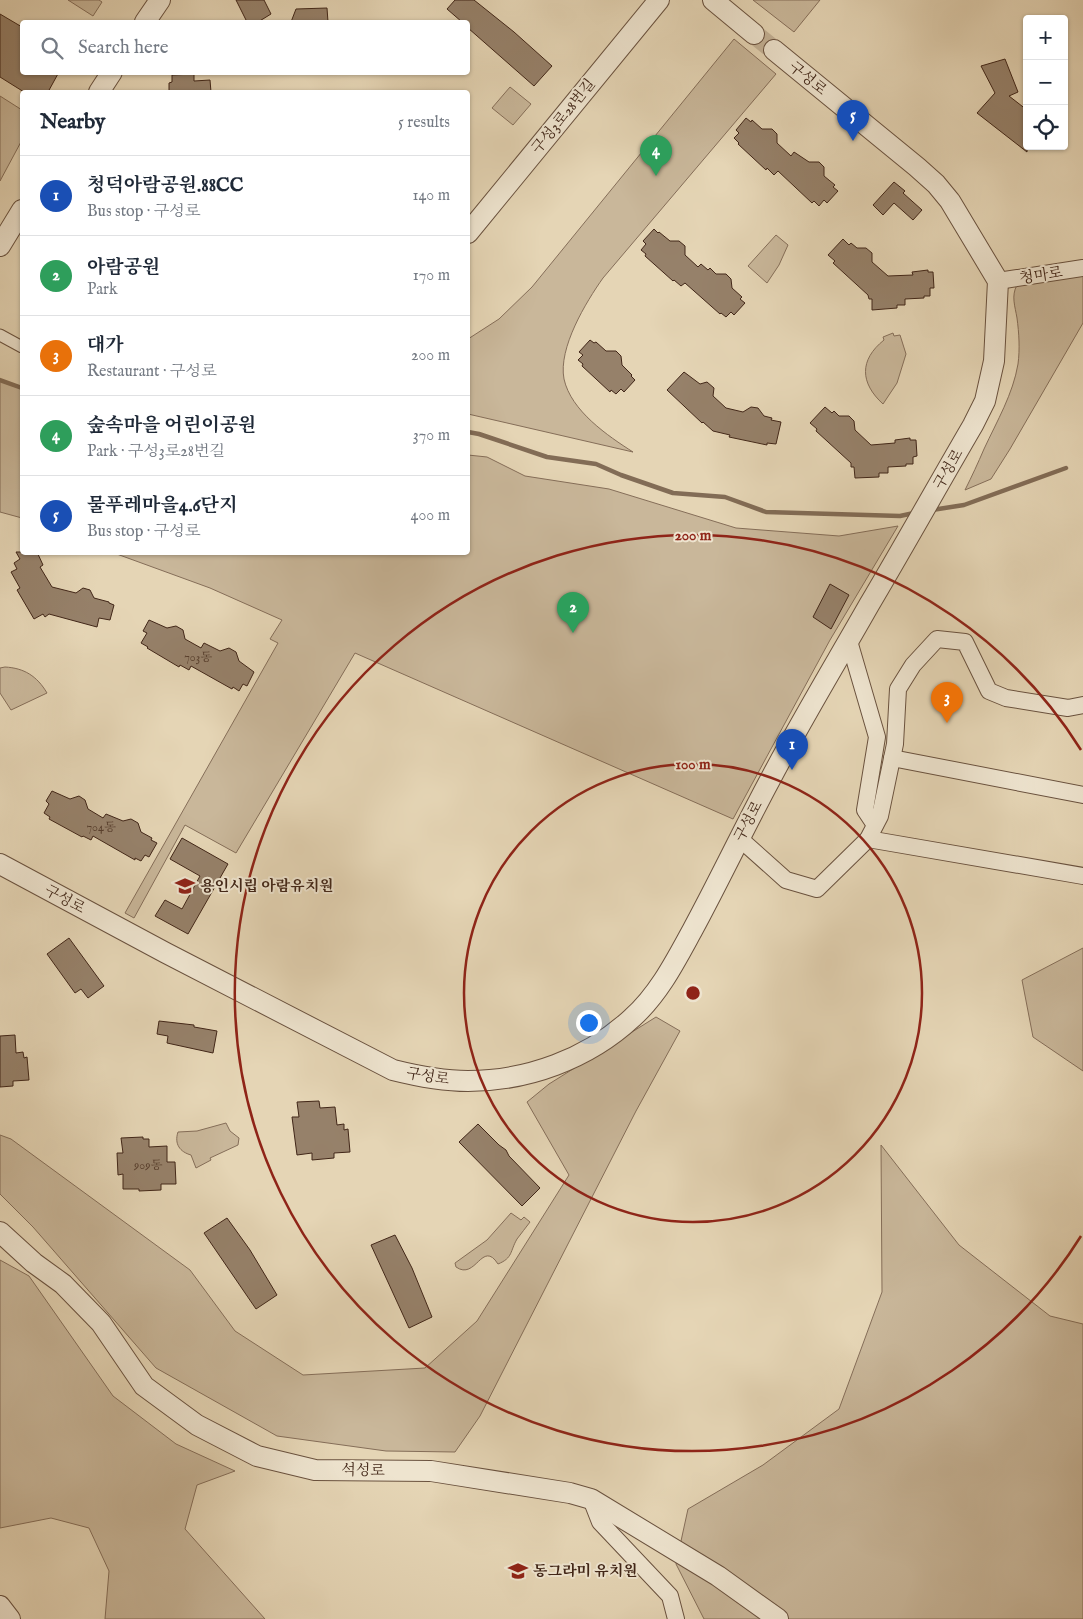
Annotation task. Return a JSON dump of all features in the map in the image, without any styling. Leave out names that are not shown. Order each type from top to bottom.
[{"type":"street","points":[[146,20],[160,0]]},
{"type":"street","name":"구성3로28번길","points":[[470,231],[659,0]]},
{"type":"street","points":[[713,0],[754,34]]},
{"type":"street","name":"구성로","points":[[0,864],[166,953],[393,1070],[439,1079],[467,1081],[516,1077],[563,1062],[585,1052],[631,1020],[660,985],[681,950],[807,712],[973,425],[984,400],[994,362],[998,281],[950,201],[936,184],[774,50]]},
{"type":"street","points":[[100,90],[110,75]]},
{"type":"street","points":[[0,246],[20,213]]},
{"type":"street","name":"청마로","points":[[998,281],[1083,268]]},
{"type":"street","points":[[0,335],[20,346]]},
{"type":"street","points":[[739,838],[786,880],[817,889],[871,832],[880,816],[895,744],[898,688],[913,665],[937,639],[966,642],[989,692],[1006,698],[1068,708],[1083,704]]},
{"type":"street","points":[[849,641],[877,737],[865,810],[871,832]]},
{"type":"street","points":[[892,758],[1083,795]]},
{"type":"street","points":[[871,832],[1083,876]]},
{"type":"street","name":"석성로","points":[[0,1232],[34,1263],[63,1284],[101,1323],[144,1386],[196,1425],[257,1456],[315,1470],[431,1472],[570,1493],[591,1499],[718,1576],[778,1619]]},
{"type":"street","points":[[591,1499],[600,1522],[670,1596],[676,1619]]},
{"type":"street","points":[[0,1606],[10,1619]]},
{"type":"shaded area","points":[[68,0],[99,0],[102,2],[93,16]]},
{"type":"shaded area","points":[[753,0],[820,0],[794,32]]},
{"type":"shaded area","points":[[734,39],[776,74],[603,278],[582,312],[569,340],[563,367],[564,379],[574,402],[592,422],[633,452],[470,414],[470,338],[499,319],[532,287]]},
{"type":"shaded area","points":[[510,87],[531,104],[513,125],[492,108]]},
{"type":"shaded area","points":[[0,96],[20,109],[20,144],[0,181]]},
{"type":"shaded area","points":[[776,235],[788,245],[779,265],[767,283],[748,266]]},
{"type":"shaded area","points":[[1083,273],[1083,323],[991,479],[965,490],[1004,407],[1016,375],[1019,347],[1014,297],[1017,285]]},
{"type":"shaded area","points":[[893,333],[894,336],[900,335],[906,354],[897,383],[883,404],[870,388],[866,372],[867,364],[870,355],[884,340],[883,337]]},
{"type":"shaded area","points":[[0,379],[20,386],[20,517],[0,512]]},
{"type":"shaded area","points":[[470,455],[487,457],[525,476],[609,489],[736,528],[839,536],[898,526],[830,640],[733,819],[355,653],[236,853],[185,825],[134,918],[125,913],[278,643],[270,639],[282,620],[210,588],[119,555],[470,555]]},
{"type":"shaded area","points":[[0,668],[18,669],[29,674],[39,682],[47,693],[11,710],[0,693]]},
{"type":"shaded area","points":[[1083,948],[1083,1071],[1033,1037],[1022,980]]},
{"type":"shaded area","points":[[656,1017],[680,1031],[636,1111],[480,1416],[455,1452],[386,1451],[277,1436],[156,1368],[33,1227],[0,1194],[0,1135],[11,1139],[190,1270],[235,1331],[303,1375],[425,1368],[477,1321],[569,1175],[527,1102],[549,1084]]},
{"type":"shaded area","points":[[226,1123],[230,1131],[239,1138],[238,1145],[210,1158],[211,1160],[196,1168],[191,1155],[181,1150],[177,1144],[178,1132],[197,1131]]},
{"type":"shaded area","points":[[881,1145],[959,1245],[1050,1316],[1083,1324],[1083,1619],[704,1619],[676,1564],[688,1509],[763,1465],[839,1409],[882,1292]]},
{"type":"shaded area","points":[[511,1213],[521,1220],[524,1217],[530,1222],[503,1262],[498,1264],[488,1256],[469,1269],[463,1270],[456,1267],[455,1263],[487,1240]]},
{"type":"shaded area","points":[[0,1260],[29,1276],[113,1396],[176,1444],[235,1471],[197,1485],[185,1529],[265,1619],[105,1619],[109,1571],[89,1528],[51,1518],[0,1528]]},
{"type":"building","points":[[236,0],[264,0],[271,14],[261,20],[246,20]]},
{"type":"building","points":[[455,0],[474,0],[552,66],[534,86],[470,30],[470,20],[460,20],[447,9]]},
{"type":"building","points":[[327,8],[328,20],[292,20],[296,9]]},
{"type":"building","points":[[0,14],[20,26],[20,75],[57,75],[49,90],[21,90],[0,77]]},
{"type":"building","points":[[1005,59],[1018,92],[1009,96],[1023,107],[1023,149],[977,113],[995,93],[981,66]]},
{"type":"building","points":[[172,75],[194,75],[194,81],[210,80],[211,90],[169,90],[169,83],[172,82]]},
{"type":"building","points":[[746,118],[751,122],[752,120],[762,129],[772,129],[777,134],[777,143],[791,156],[794,152],[809,162],[819,162],[824,167],[824,176],[835,185],[833,187],[838,191],[827,203],[824,200],[819,206],[814,201],[812,203],[778,171],[774,175],[767,168],[766,170],[734,138],[739,133],[736,130]]},
{"type":"building","points":[[894,182],[922,210],[913,220],[894,203],[883,215],[873,205]]},
{"type":"building","points":[[654,229],[670,241],[679,241],[685,246],[685,255],[698,267],[701,264],[708,270],[710,268],[716,274],[726,274],[731,279],[732,288],[742,297],[740,299],[745,303],[734,315],[731,312],[726,317],[720,314],[685,283],[681,286],[673,281],[645,256],[646,254],[641,250],[646,244],[643,241]]},
{"type":"building","points":[[843,239],[849,245],[851,243],[857,248],[866,248],[872,253],[872,262],[888,276],[913,275],[912,272],[928,270],[928,272],[933,272],[934,288],[930,288],[930,296],[905,299],[905,305],[897,305],[897,308],[872,310],[872,299],[869,299],[868,295],[833,263],[835,261],[828,255]]},
{"type":"building","points":[[590,340],[594,343],[596,342],[606,351],[616,351],[621,356],[622,365],[635,380],[624,392],[621,389],[616,394],[611,390],[610,392],[578,360],[583,355],[579,352]]},
{"type":"building","points":[[684,372],[700,384],[707,382],[714,388],[713,396],[726,408],[743,412],[751,407],[758,408],[764,416],[781,422],[776,444],[767,443],[767,445],[729,437],[730,435],[713,431],[702,423],[667,390]]},
{"type":"building","points":[[825,407],[832,413],[834,411],[839,416],[849,416],[854,421],[855,430],[871,445],[895,443],[895,440],[910,438],[910,440],[916,440],[917,456],[913,457],[913,464],[888,467],[888,473],[879,473],[879,477],[855,478],[854,467],[851,467],[851,463],[816,431],[817,429],[810,423]]},
{"type":"building","points":[[16,552],[20,552],[20,555],[38,555],[43,565],[40,567],[52,587],[76,593],[83,588],[90,590],[94,598],[114,605],[110,620],[99,618],[97,627],[49,614],[45,617],[43,614],[34,619],[17,590],[20,588],[11,572],[17,569],[14,563],[20,559]]},
{"type":"building","points":[[830,584],[849,595],[831,629],[813,617]]},
{"type":"building","points":[[149,620],[167,628],[176,626],[183,630],[185,639],[201,648],[204,643],[220,651],[229,648],[236,652],[239,661],[254,672],[247,686],[243,684],[239,691],[233,687],[232,689],[191,666],[189,670],[180,665],[179,667],[147,648],[141,643],[147,633],[143,631]]},
{"type":"building","points":[[52,791],[70,799],[79,796],[85,800],[88,809],[103,818],[106,814],[123,821],[131,819],[138,823],[141,832],[157,843],[149,857],[145,855],[141,861],[135,858],[135,860],[93,836],[91,840],[82,837],[49,819],[50,817],[44,813],[49,804],[46,801]]},
{"type":"building","points":[[182,838],[228,864],[188,934],[155,916],[165,900],[182,909],[200,876],[170,859]]},
{"type":"building","points":[[69,938],[104,986],[88,998],[81,989],[75,993],[47,954]]},
{"type":"building","points":[[159,1021],[194,1025],[194,1027],[217,1031],[213,1053],[167,1043],[168,1036],[157,1034]]},
{"type":"building","points":[[15,1035],[16,1053],[23,1052],[24,1058],[27,1057],[29,1080],[13,1081],[13,1086],[0,1087],[0,1036]]},
{"type":"building","points":[[319,1101],[320,1108],[335,1107],[337,1125],[344,1124],[344,1130],[348,1129],[350,1152],[334,1153],[334,1158],[312,1160],[312,1153],[297,1155],[292,1117],[299,1117],[297,1102]]},
{"type":"building","points":[[478,1124],[506,1150],[509,1156],[540,1188],[522,1206],[459,1142]]},
{"type":"building","points":[[143,1137],[143,1139],[149,1139],[149,1147],[167,1146],[167,1162],[175,1162],[176,1184],[161,1184],[161,1190],[139,1191],[139,1189],[123,1189],[123,1174],[118,1175],[117,1153],[123,1153],[121,1138]]},
{"type":"building","points":[[227,1218],[250,1250],[277,1295],[256,1309],[204,1233]]},
{"type":"building","points":[[395,1235],[412,1268],[432,1317],[409,1328],[371,1245]]},
{"type":"waterway","points":[[0,380],[20,387]]},
{"type":"waterway","points":[[470,432],[547,457],[596,464],[673,493],[725,497],[766,512],[900,516],[914,513]]},
{"type":"waterway","points":[[932,510],[964,505],[1066,468]]},
{"type":"tunnel","points":[[754,34],[774,50]]},
{"type":"place","name":"물푸레마을4.6단지","points":[[853,141]]},
{"type":"place","name":"숲속마을 어린이공원","points":[[656,176]]},
{"type":"place","name":"아람공원","points":[[573,633]]},
{"type":"place","name":"대가","points":[[947,723]]},
{"type":"place","name":"청덕아람공원.88CC","points":[[792,770]]},
{"type":"place","name":"용인시립 아람유치원","points":[[185,886]]},
{"type":"place","name":"동그라미 유치원","points":[[518,1571]]}]
